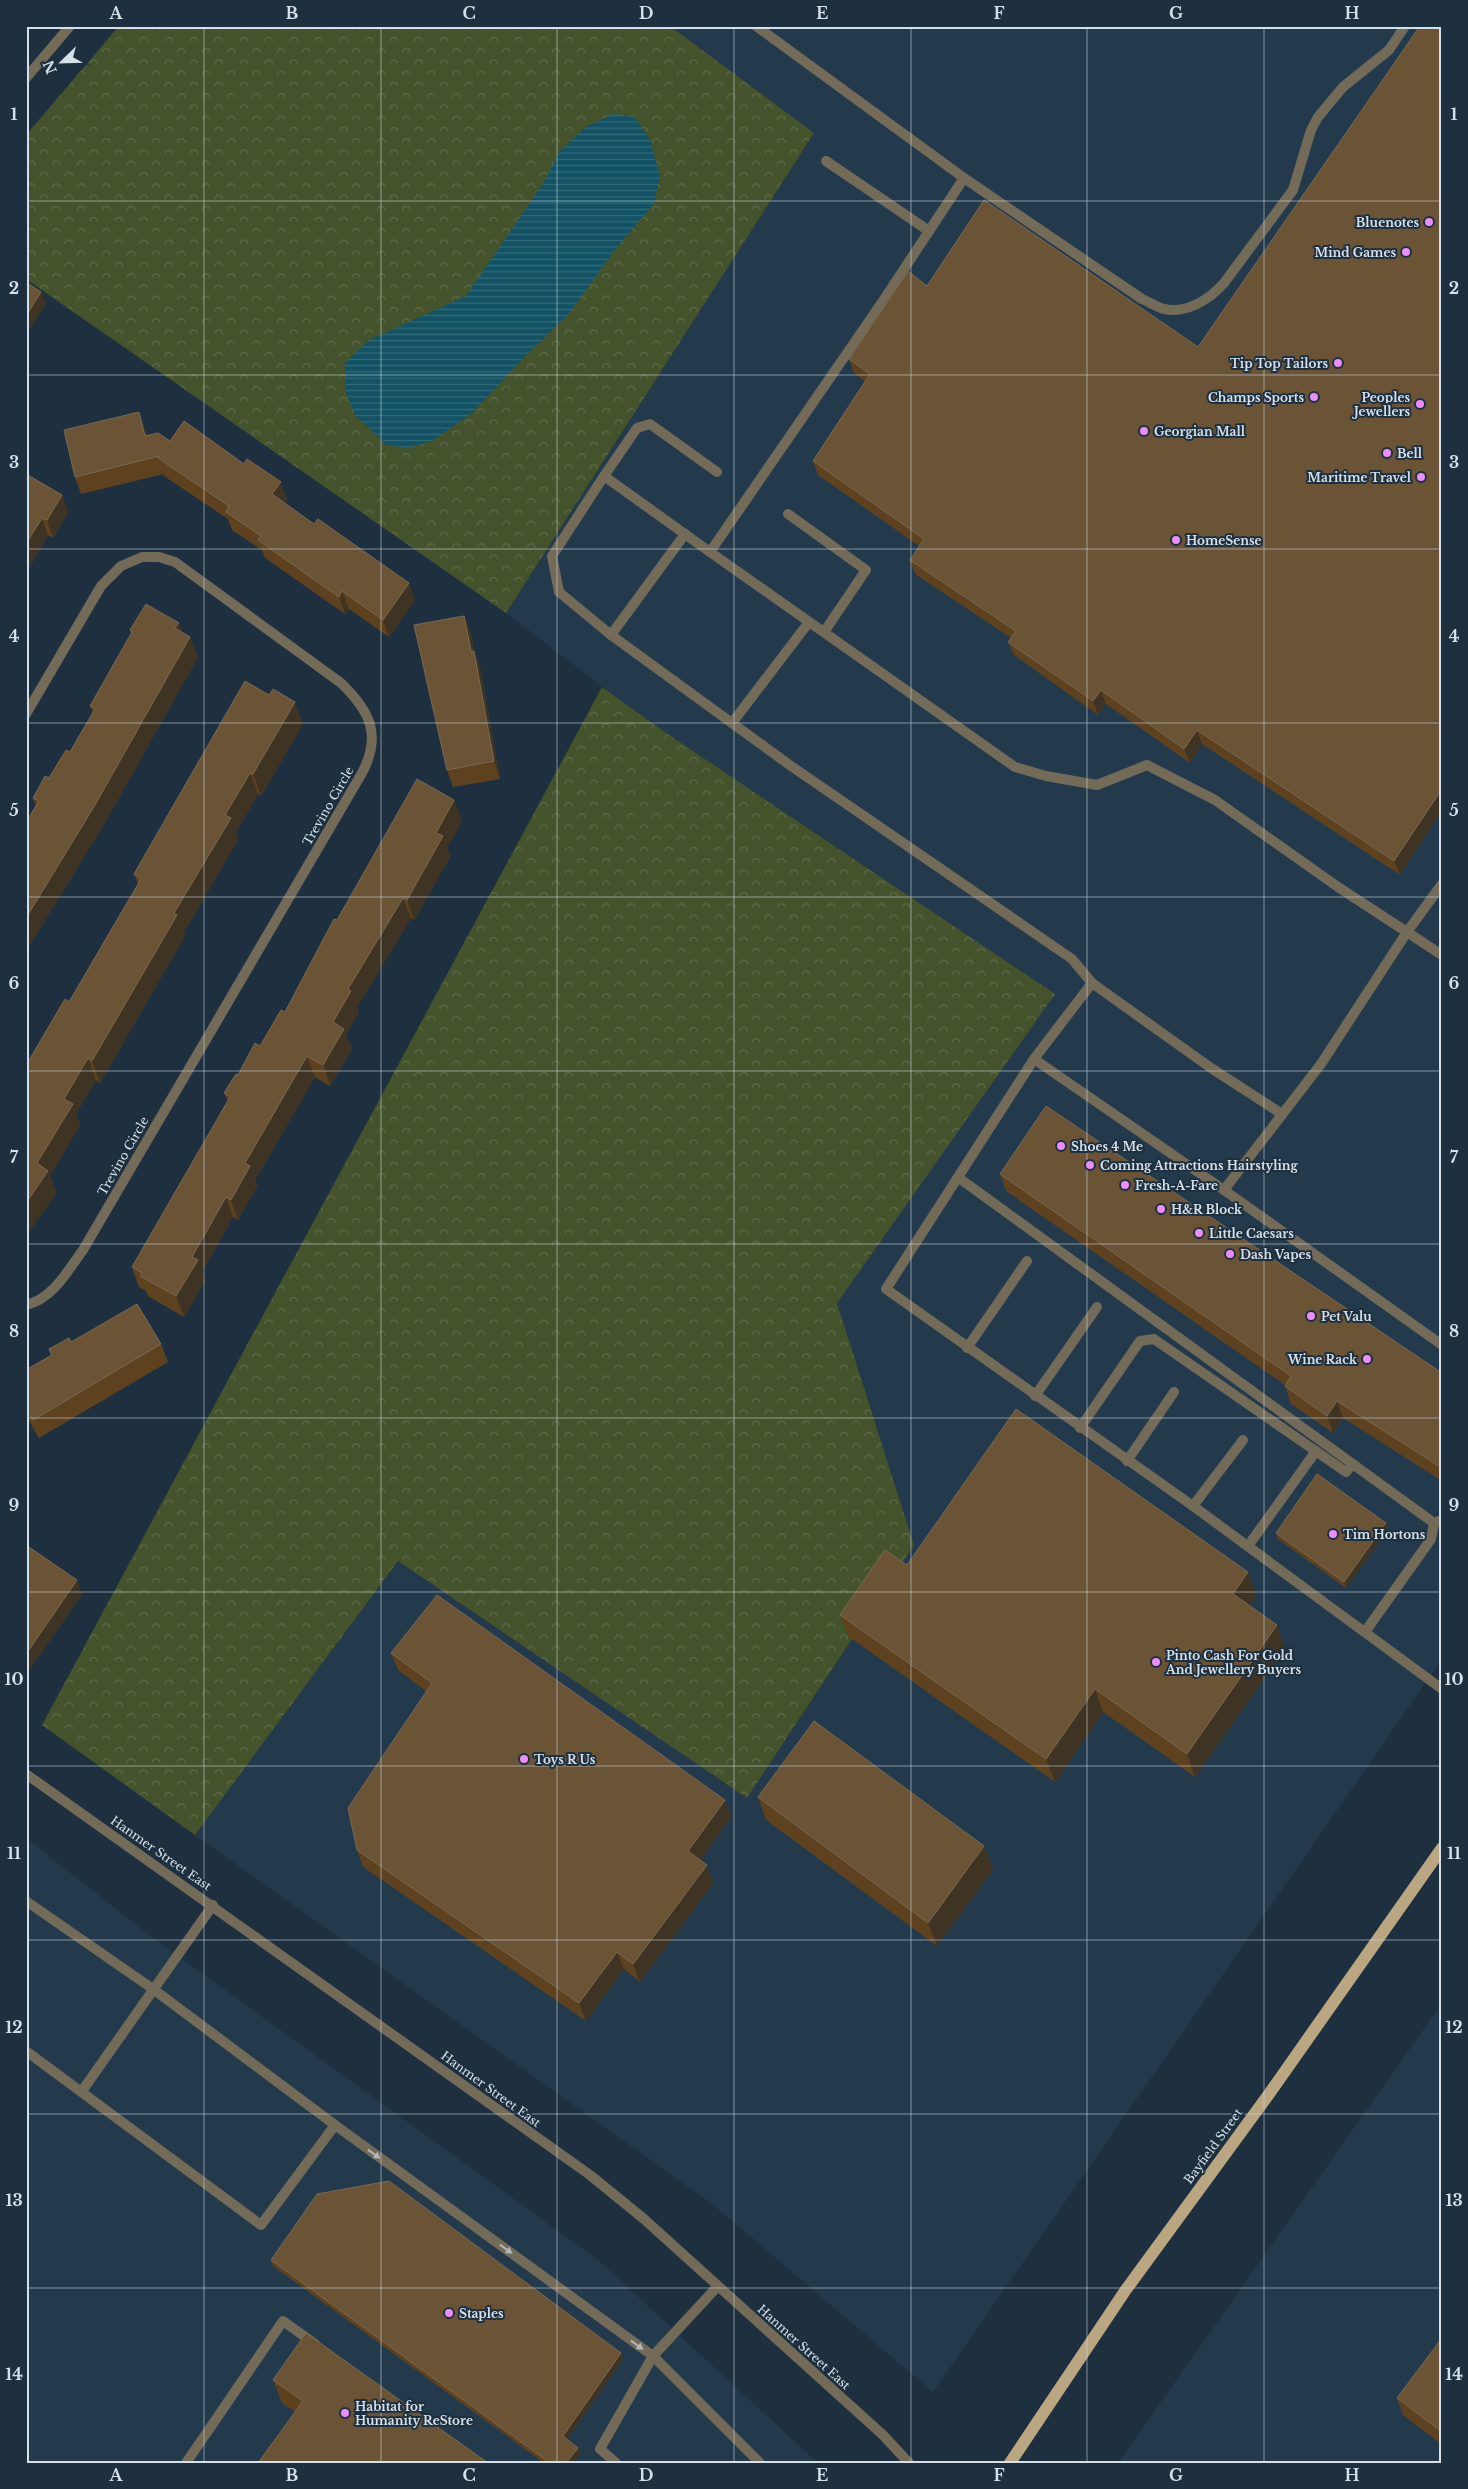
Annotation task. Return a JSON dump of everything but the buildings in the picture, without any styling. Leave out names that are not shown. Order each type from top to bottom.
[{"type":"main road","name":"Bayfield Street","points":[[1010,2463],[1126,2291],[1442,1848]]},
{"type":"street","points":[[756,26],[964,178],[1142,299],[1165,309],[1196,305],[1212,296],[1224,283],[1293,190],[1310,130],[1318,117],[1343,87],[1389,50],[1405,26]]},
{"type":"street","points":[[26,78],[64,28]]},
{"type":"street","points":[[826,162],[929,232]]},
{"type":"street","points":[[710,552],[964,178]]},
{"type":"street","points":[[717,472],[650,424],[637,428],[552,556],[559,592],[611,635],[732,723],[940,870],[1072,960],[1092,983],[1210,1068],[1282,1114]]},
{"type":"street","points":[[604,476],[1015,767],[1046,776],[1097,785],[1147,765],[1215,800],[1338,887],[1442,955]]},
{"type":"street","points":[[788,514],[866,570],[824,632]]},
{"type":"street","points":[[611,635],[685,534]]},
{"type":"street","name":"Trevino Circle","points":[[26,714],[101,586],[121,566],[142,557],[159,558],[175,562],[341,683],[356,697],[366,713],[372,729],[372,745],[369,759],[362,773],[82,1250],[63,1278],[49,1293],[26,1305]]},
{"type":"street","points":[[732,723],[808,622]]},
{"type":"street","points":[[1224,1190],[1321,1064],[1407,932],[1442,884]]},
{"type":"street","points":[[1092,983],[1034,1059],[886,1290],[1193,1506],[1442,1689]]},
{"type":"street","points":[[1034,1059],[1224,1190],[1442,1345]]},
{"type":"street","points":[[959,1178],[1353,1464],[1438,1521],[1430,1539],[1365,1632]]},
{"type":"street","points":[[967,1348],[1028,1261]]},
{"type":"street","points":[[1036,1396],[1097,1307]]},
{"type":"street","points":[[1080,1428],[1140,1341],[1154,1339],[1346,1472],[1353,1464]]},
{"type":"street","points":[[1127,1461],[1174,1392]]},
{"type":"street","points":[[1193,1506],[1243,1440]]},
{"type":"street","points":[[1248,1546],[1316,1451]]},
{"type":"street","name":"Hanmer Street East","points":[[26,1774],[213,1905],[590,2176],[644,2219],[717,2287],[883,2434],[909,2463]]},
{"type":"street","points":[[26,1901],[152,1989],[652,2356],[760,2463]]},
{"type":"street","points":[[82,2091],[152,1989],[213,1905]]},
{"type":"street","points":[[26,2050],[261,2225],[335,2125]]},
{"type":"street","points":[[616,2463],[600,2449],[652,2356],[717,2287]]},
{"type":"street","points":[[186,2463],[283,2321],[323,2349]]},
{"type":"shaded area","points":[[670,26],[1442,26],[1442,1659],[933,2392],[711,2203],[195,1835],[398,1561],[747,1798],[914,1545],[837,1303],[1019,1005],[506,613],[814,133]]},
{"type":"shaded area","points":[[613,114],[634,117],[650,139],[660,176],[654,204],[617,247],[568,315],[527,354],[472,413],[432,441],[408,448],[386,445],[355,415],[346,393],[345,363],[369,340],[466,296],[542,185],[560,151],[586,127]]},
{"type":"shaded area","points":[[26,1838],[149,1935],[597,2259],[818,2463],[26,2463]]},
{"type":"shaded area","points":[[1442,2003],[1442,2463],[1118,2463]]},
{"type":"green space","points":[[119,26],[670,26],[814,133],[506,613],[26,279],[26,135]]},
{"type":"green space","points":[[602,687],[663,731],[1055,994],[837,1303],[914,1545],[747,1798],[398,1561],[195,1835],[42,1725]]},
{"type":"place","name":"Bluenotes","points":[[1429,222]]},
{"type":"place","name":"Mind Games","points":[[1406,252]]},
{"type":"place","name":"Tip Top Tailors","points":[[1338,363]]},
{"type":"place","name":"Champs Sports","points":[[1314,397]]},
{"type":"place","name":"Peoples Jewellers","points":[[1420,404]]},
{"type":"place","name":"Georgian Mall","points":[[1144,431]]},
{"type":"place","name":"Bell","points":[[1387,453]]},
{"type":"place","name":"Maritime Travel","points":[[1421,477]]},
{"type":"place","name":"HomeSense","points":[[1176,540]]},
{"type":"place","name":"Shoes 4 Me","points":[[1061,1146]]},
{"type":"place","name":"Coming Attractions Hairstyling","points":[[1090,1165]]},
{"type":"place","name":"Fresh-A-Fare","points":[[1125,1185]]},
{"type":"place","name":"H&R Block","points":[[1161,1209]]},
{"type":"place","name":"Little Caesars","points":[[1199,1233]]},
{"type":"place","name":"Dash Vapes","points":[[1230,1254]]},
{"type":"place","name":"Pet Valu","points":[[1311,1316]]},
{"type":"place","name":"Wine Rack","points":[[1367,1359]]},
{"type":"place","name":"Tim Hortons","points":[[1333,1534]]},
{"type":"place","name":"Pinto Cash For Gold And Jewellery Buyers","points":[[1156,1662]]},
{"type":"place","name":"Toys R Us","points":[[524,1759]]},
{"type":"place","name":"Staples","points":[[449,2313]]},
{"type":"place","name":"Habitat for Humanity ReStore","points":[[345,2413]]}]
